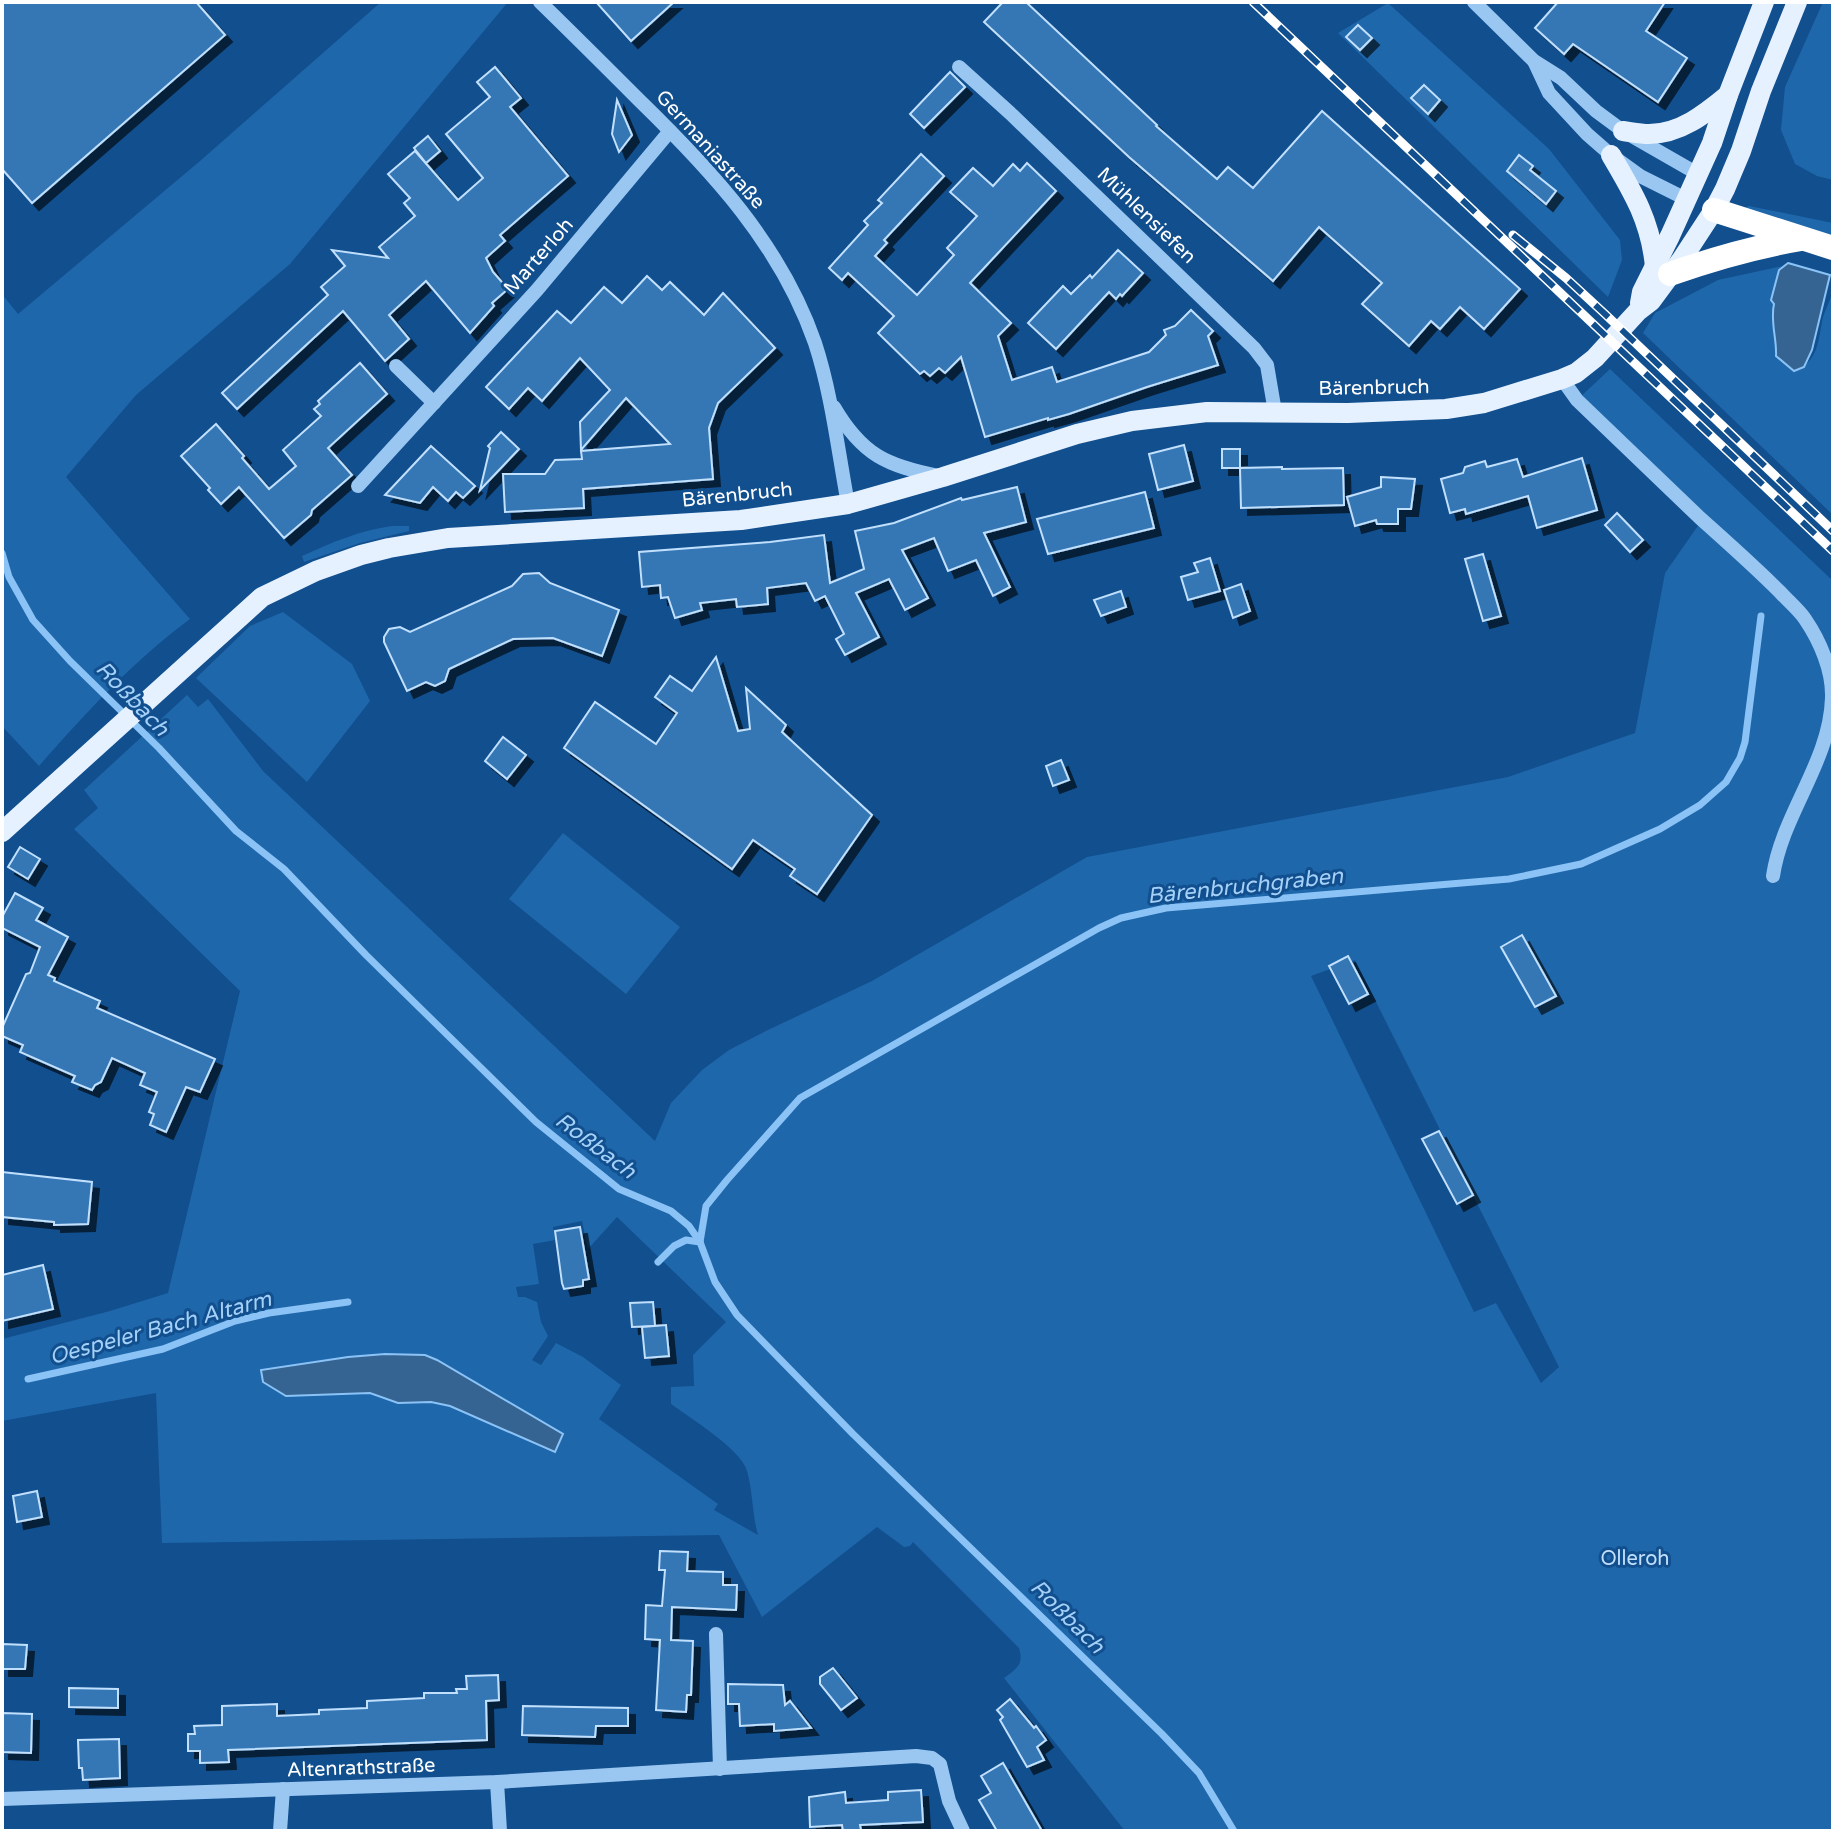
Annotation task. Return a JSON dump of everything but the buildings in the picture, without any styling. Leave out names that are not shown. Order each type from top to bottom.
[{"type":"highway","points":[[1714,210],[1833,248]]},
{"type":"highway","points":[[1662,270],[1801,239]]},
{"type":"main road","name":"Bärenbruch","points":[[2,832],[262,597],[348,559],[448,538],[741,520],[848,504],[1108,426],[1207,412],[1446,409],[1484,403],[1576,373],[1651,301],[1686,199],[1712,143],[1764,2]]},
{"type":"main road","name":"Bärenbruch","points":[[1662,270],[1682,259],[1714,210],[1729,180],[1797,2]]},
{"type":"main road","points":[[1623,131],[1649,134],[1668,132],[1709,111],[1728,95]]},
{"type":"main road","points":[[1611,155],[1646,219],[1662,270]]},
{"type":"main road","points":[[1698,174],[1714,210]]},
{"type":"main road","points":[[1686,199],[1714,210]]},
{"type":"street","name":"Germaniastraße","points":[[540,2],[707,169],[760,234],[803,313],[815,345],[848,504]]},
{"type":"street","points":[[1474,2],[1534,61],[1561,78],[1596,111],[1623,131],[1698,174]]},
{"type":"street","points":[[1534,61],[1549,93],[1587,134],[1640,176],[1686,199]]},
{"type":"street","name":"Mühlensiefen","points":[[959,67],[1254,348],[1267,365],[1275,412]]},
{"type":"street","name":"Marterloh","points":[[358,486],[537,290],[670,131]]},
{"type":"street","points":[[396,366],[434,403]]},
{"type":"street","points":[[1562,379],[1588,410],[1760,572],[1801,615],[1819,642],[1829,671],[1832,697],[1826,736],[1784,836],[1773,876]]},
{"type":"street","name":"Germaniastraße","points":[[828,396],[845,426],[880,458],[893,465],[943,477]]},
{"type":"street","points":[[716,1634],[720,1769]]},
{"type":"street","name":"Altenrathstraße","points":[[2,1799],[497,1782],[916,1756],[932,1758],[940,1764],[949,1801],[963,1831]]},
{"type":"street","points":[[497,1782],[500,1831]]},
{"type":"street","points":[[280,1831],[283,1789]]},
{"type":"green space","points":[[381,2],[508,2],[290,264],[136,395],[66,477],[190,619],[129,670],[39,766],[2,726],[2,294],[18,314],[200,161]]},
{"type":"green space","points":[[1823,2],[1833,2],[1833,180],[1817,176],[1795,164],[1781,130],[1785,87]]},
{"type":"green space","points":[[1388,3],[1549,149],[1620,240],[1622,260],[1608,297],[1338,33]]},
{"type":"green space","points":[[1749,206],[1833,223],[1833,239],[1744,208]]},
{"type":"green space","points":[[1782,266],[1778,270],[1774,304],[1776,356],[1794,371],[1813,356],[1833,292],[1833,515],[1643,333],[1655,313],[1718,280]]},
{"type":"green space","name":"Olleroh","points":[[1610,369],[1833,581],[1833,1831],[1125,1831],[1004,1678],[1018,1666],[1021,1658],[1019,1648],[913,1542],[904,1547],[877,1527],[762,1617],[719,1535],[162,1543],[156,1393],[2,1421],[2,1339],[168,1293],[240,991],[74,829],[98,808],[84,790],[187,695],[198,707],[208,699],[263,771],[655,1141],[671,1103],[702,1070],[729,1050],[872,981],[1087,857],[1508,777],[1635,733],[1665,573],[1702,520],[1577,400]],"holes":[[[1355,960],[1559,1367],[1541,1383],[1496,1303],[1474,1312],[1311,976]],[[617,1217],[726,1322],[693,1355],[694,1386],[671,1387],[671,1404],[714,1435],[743,1463],[749,1479],[758,1535],[714,1510],[718,1504],[599,1419],[621,1385],[583,1357],[556,1343],[541,1365],[532,1360],[548,1336],[537,1302],[518,1297],[516,1287],[539,1284],[533,1244],[555,1240],[553,1227],[582,1221],[588,1249]]]},
{"type":"green space","points":[[392,526],[409,526],[409,531],[304,562],[302,556],[335,542]]},
{"type":"green space","points":[[283,612],[352,664],[370,701],[307,782],[196,678],[250,626]]},
{"type":"green space","points":[[563,833],[680,927],[626,994],[509,899]]},
{"type":"shaded area","points":[[1788,263],[1830,275],[1812,350],[1804,367],[1794,371],[1776,356],[1774,304],[1771,300],[1779,270]]},
{"type":"shaded area","points":[[385,1354],[425,1355],[437,1360],[563,1434],[555,1452],[450,1406],[431,1402],[398,1403],[370,1393],[286,1396],[263,1382],[261,1370]]},
{"type":"waterway","name":"Roßbach","points":[[2,553],[9,577],[33,620],[236,831],[284,869],[366,955],[536,1122],[619,1189],[671,1211],[689,1226],[700,1242],[715,1282],[737,1315],[853,1434],[1162,1734],[1199,1773],[1234,1831]]},
{"type":"waterway","name":"Bärenbruchgraben","points":[[700,1242],[706,1206],[800,1098],[1121,918],[1166,908],[1509,879],[1581,864],[1660,829],[1700,805],[1726,782],[1740,758],[1745,742],[1761,616]]},
{"type":"waterway","points":[[658,1262],[674,1246],[686,1240],[700,1242]]},
{"type":"waterway","name":"Oespeler Bach Altarm","points":[[28,1379],[163,1349],[235,1321],[348,1302]]},
{"type":"railway","points":[[1253,2],[1833,551]]},
{"type":"railway","points":[[1513,235],[1605,314],[1833,531]]}]
